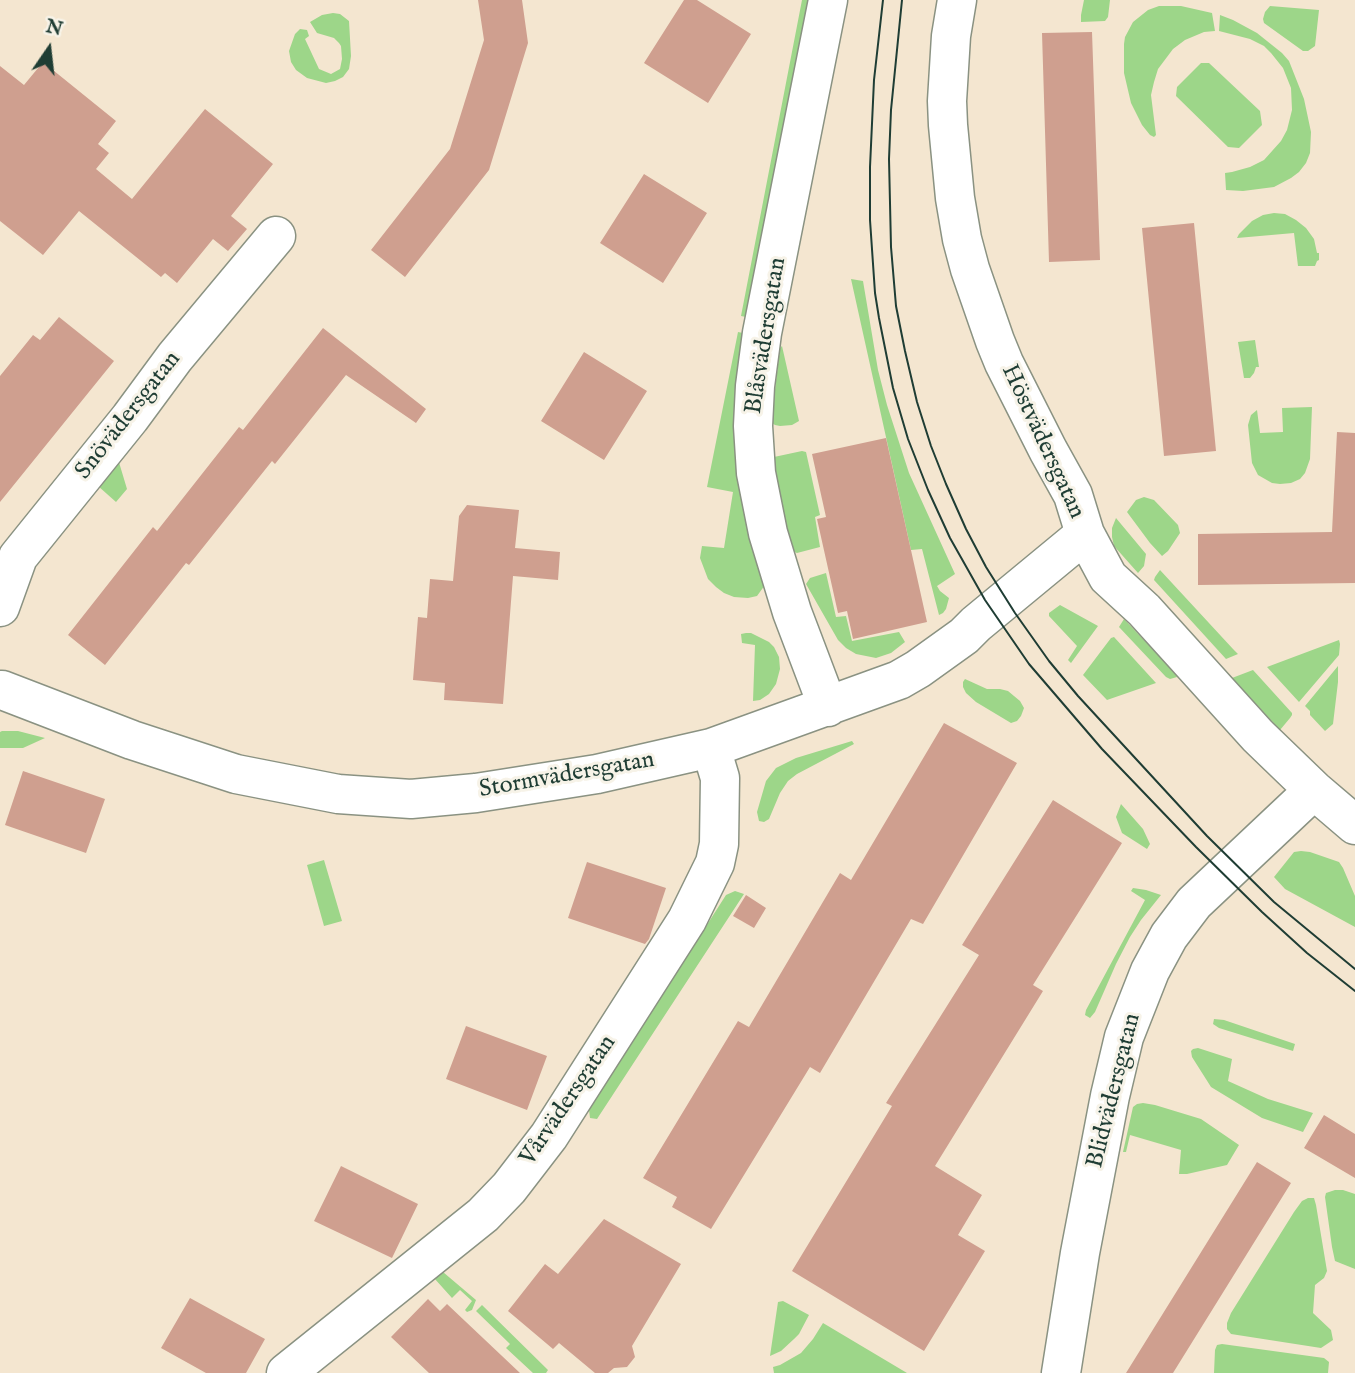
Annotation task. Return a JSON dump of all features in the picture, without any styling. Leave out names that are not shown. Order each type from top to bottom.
[{"type":"street","name":"Blåsvädersgatan","points":[[828,0],[762,333],[753,426],[756,473],[768,533],[792,612],[828,707]]},
{"type":"street","name":"Höstvädersgatan","points":[[957,0],[951,36],[947,101],[955,198],[962,239],[978,294],[1000,352],[1073,495],[1085,534],[1108,577],[1144,610],[1258,736],[1355,825]]},
{"type":"street","name":"Snövädersgatan","points":[[0,607],[18,557],[130,418],[175,357],[276,236]]},
{"type":"street","name":"Stormvädersgatan","points":[[1,684],[132,740],[236,774],[338,794],[411,799],[476,793],[597,774],[711,748],[898,680],[964,636],[1085,534]]},
{"type":"street","name":"Vårvädersgatan","points":[[309,1366],[483,1215],[509,1188],[549,1136],[687,920],[715,863],[719,844],[720,778],[711,748]]},
{"type":"street","name":"Blidvädersgatan","points":[[1061,1373],[1080,1253],[1110,1096],[1124,1037],[1150,971],[1169,936],[1194,903],[1314,790]]},
{"type":"green space","points":[[802,0],[814,0],[751,318],[741,316]]},
{"type":"green space","points":[[1084,0],[1110,0],[1105,21],[1081,22]]},
{"type":"green space","points":[[1159,6],[1181,6],[1212,13],[1215,31],[1204,32],[1185,40],[1173,49],[1158,69],[1151,95],[1156,135],[1154,137],[1142,125],[1131,103],[1124,73],[1124,44],[1133,22],[1148,10]]},
{"type":"green space","points":[[1270,6],[1319,10],[1315,46],[1303,51],[1264,23],[1265,12]]},
{"type":"green space","points":[[340,14],[349,21],[351,56],[349,69],[343,77],[326,83],[307,78],[296,70],[289,51],[295,34],[300,29],[307,30],[309,36],[305,39],[319,69],[331,74],[340,69],[341,46],[334,38],[317,33],[310,22],[322,15]]},
{"type":"green space","points":[[1220,15],[1257,33],[1282,53],[1289,61],[1304,99],[1311,132],[1310,153],[1299,172],[1274,187],[1226,190],[1225,173],[1250,167],[1264,160],[1281,141],[1292,110],[1291,88],[1283,68],[1264,46],[1250,39],[1219,31]]},
{"type":"green space","points":[[1201,63],[1209,63],[1260,111],[1262,125],[1239,148],[1228,147],[1176,96],[1177,87]]},
{"type":"green space","points":[[1274,213],[1285,214],[1306,228],[1319,253],[1315,266],[1298,266],[1294,233],[1237,238],[1252,221]]},
{"type":"green space","points":[[851,279],[863,281],[878,370],[887,405],[909,473],[955,574],[937,586],[949,598],[946,609],[939,615],[922,549],[911,550]]},
{"type":"green space","points":[[738,332],[748,334],[737,478],[765,585],[757,596],[748,598],[734,597],[716,587],[708,579],[700,558],[702,546],[724,548],[733,492],[707,487]]},
{"type":"green space","points":[[1255,340],[1259,367],[1256,367],[1250,378],[1244,378],[1238,342]]},
{"type":"green space","points":[[782,346],[799,421],[780,426],[772,423],[772,414]]},
{"type":"green space","points":[[1312,407],[1310,459],[1305,473],[1291,483],[1280,484],[1272,483],[1258,475],[1252,463],[1248,425],[1251,415],[1257,410],[1260,433],[1283,432],[1282,408]]},
{"type":"green space","points":[[806,452],[820,515],[815,517],[820,547],[797,553],[792,551],[776,491],[774,457]]},
{"type":"green space","points":[[118,459],[127,489],[116,502],[98,486]]},
{"type":"green space","points":[[1144,497],[1154,500],[1178,525],[1180,533],[1162,556],[1127,512],[1136,500]]},
{"type":"green space","points":[[1116,518],[1146,554],[1144,566],[1138,573],[1114,546],[1112,528]]},
{"type":"green space","points":[[1160,570],[1238,654],[1226,659],[1154,580]]},
{"type":"green space","points":[[826,573],[836,617],[846,616],[852,641],[899,632],[905,642],[891,653],[876,658],[856,654],[846,648],[838,640],[806,584],[810,578]]},
{"type":"green space","points":[[1060,605],[1098,626],[1071,663],[1068,660],[1077,646],[1049,616],[1049,613]]},
{"type":"green space","points":[[1124,619],[1177,677],[1166,677],[1119,627]]},
{"type":"green space","points":[[751,633],[774,647],[779,657],[780,669],[776,684],[769,694],[753,701],[755,645],[742,643],[741,634]]},
{"type":"green space","points":[[1114,637],[1156,683],[1107,700],[1083,675]]},
{"type":"green space","points":[[1339,640],[1339,655],[1299,702],[1267,667]]},
{"type":"green space","points":[[1338,666],[1333,724],[1325,731],[1305,706]]},
{"type":"green space","points":[[1253,670],[1292,713],[1280,730],[1232,678]]},
{"type":"green space","points":[[965,679],[987,689],[1008,691],[1024,708],[1021,716],[1011,723],[976,702],[963,687]]},
{"type":"green space","points":[[2,731],[18,731],[45,738],[23,748],[0,748]]},
{"type":"green space","points":[[852,741],[854,744],[788,781],[769,819],[759,821],[757,812],[766,781],[776,768],[796,758]]},
{"type":"green space","points":[[1121,804],[1143,829],[1150,844],[1147,849],[1122,833],[1116,817]]},
{"type":"green space","points":[[1301,851],[1339,862],[1355,896],[1355,927],[1285,889],[1274,877],[1294,852]]},
{"type":"green space","points":[[324,860],[342,921],[324,926],[307,865]]},
{"type":"green space","points":[[1133,888],[1161,895],[1130,937],[1090,1018],[1085,1015],[1086,1010],[1145,900],[1131,891]]},
{"type":"green space","points":[[735,891],[744,894],[597,1119],[590,1118],[589,1110],[595,1100],[726,895]]},
{"type":"green space","points":[[1214,1019],[1295,1044],[1293,1051],[1219,1028],[1213,1024]]},
{"type":"green space","points":[[1198,1048],[1232,1059],[1228,1081],[1268,1099],[1313,1113],[1303,1132],[1262,1118],[1211,1087],[1192,1057],[1191,1051]]},
{"type":"green space","points":[[1143,1103],[1201,1119],[1239,1145],[1227,1165],[1187,1174],[1179,1174],[1181,1150],[1130,1135],[1126,1152],[1123,1152],[1133,1107]]},
{"type":"green space","points":[[1335,1190],[1355,1194],[1355,1269],[1335,1261],[1325,1197],[1326,1193]]},
{"type":"green space","points":[[1314,1198],[1316,1205],[1327,1271],[1324,1278],[1315,1285],[1313,1313],[1331,1330],[1333,1340],[1321,1348],[1231,1334],[1227,1323],[1231,1313],[1294,1212],[1302,1201]]},
{"type":"green space","points":[[443,1272],[476,1300],[472,1310],[465,1310],[472,1301],[460,1290],[452,1298],[434,1278]]},
{"type":"green space","points":[[783,1301],[809,1315],[799,1334],[781,1351],[770,1356],[778,1302]]},
{"type":"green space","points":[[482,1305],[548,1370],[546,1373],[533,1373],[506,1348],[510,1344],[476,1311]]},
{"type":"green space","points":[[823,1323],[907,1373],[774,1373],[773,1367],[801,1353]]},
{"type":"green space","points":[[1217,1345],[1324,1358],[1329,1362],[1328,1373],[1214,1373],[1215,1350]]},
{"type":"building","points":[[478,0],[522,0],[528,43],[489,170],[405,277],[371,250],[450,149],[484,40]]},
{"type":"building","points":[[684,0],[697,0],[751,34],[708,103],[644,63]]},
{"type":"building","points":[[1092,32],[1100,260],[1049,262],[1042,33]]},
{"type":"building","points":[[43,62],[116,121],[98,144],[109,153],[96,169],[132,199],[205,109],[273,164],[231,216],[247,229],[228,251],[213,239],[177,283],[165,273],[161,277],[79,211],[43,255],[0,221],[0,66],[24,85]]},
{"type":"building","points":[[644,174],[707,213],[663,283],[600,243]]},
{"type":"building","points":[[1194,223],[1216,451],[1164,456],[1142,228]]},
{"type":"building","points":[[59,317],[114,361],[0,502],[0,376],[33,335],[40,340]]},
{"type":"building","points":[[323,328],[426,409],[416,423],[346,375],[275,464],[272,461],[189,565],[186,563],[105,665],[68,635],[153,527],[157,531],[239,427],[243,430]]},
{"type":"building","points":[[584,352],[647,391],[604,460],[541,421]]},
{"type":"building","points":[[1337,432],[1355,433],[1355,583],[1198,585],[1198,534],[1332,532]]},
{"type":"building","points":[[886,438],[927,622],[853,639],[847,611],[838,613],[817,519],[826,517],[812,454]]},
{"type":"building","points":[[467,505],[519,510],[515,548],[560,552],[558,580],[513,576],[503,704],[444,700],[445,683],[413,680],[418,617],[427,618],[430,579],[453,581],[459,516]]},
{"type":"building","points":[[944,723],[1017,763],[923,924],[911,919],[820,1073],[810,1067],[711,1229],[672,1207],[677,1197],[643,1178],[738,1021],[749,1027],[840,873],[851,880]]},
{"type":"building","points":[[23,771],[105,799],[86,853],[5,825]]},
{"type":"building","points":[[1053,800],[1122,843],[1033,985],[1043,991],[935,1166],[982,1195],[958,1235],[985,1251],[924,1351],[792,1271],[892,1106],[886,1103],[979,955],[962,945]]},
{"type":"building","points":[[587,862],[666,888],[645,944],[568,918]]},
{"type":"building","points":[[746,895],[766,908],[754,928],[733,916]]},
{"type":"building","points":[[466,1026],[547,1056],[527,1110],[446,1079]]},
{"type":"building","points":[[1324,1115],[1355,1134],[1355,1178],[1304,1148]]},
{"type":"building","points":[[1257,1162],[1291,1183],[1173,1373],[1126,1373]]},
{"type":"building","points":[[341,1166],[418,1204],[392,1258],[314,1221]]},
{"type":"building","points":[[604,1219],[681,1264],[632,1346],[635,1357],[627,1367],[614,1368],[608,1373],[595,1373],[559,1343],[553,1349],[508,1311],[545,1264],[558,1274]]},
{"type":"building","points":[[190,1298],[265,1339],[246,1373],[206,1373],[161,1348]]},
{"type":"building","points":[[428,1299],[440,1311],[447,1304],[520,1373],[429,1373],[391,1337]]},
{"type":"tram line","points":[[883,0],[874,80],[870,167],[870,220],[875,293],[893,388],[908,439],[950,538],[985,600],[1029,664],[1102,749],[1262,912],[1307,953],[1355,991]]},
{"type":"tram line","points":[[902,0],[889,159],[891,247],[896,306],[917,402],[931,446],[966,529],[1015,613],[1078,696],[1207,836],[1274,902],[1355,969]]}]
